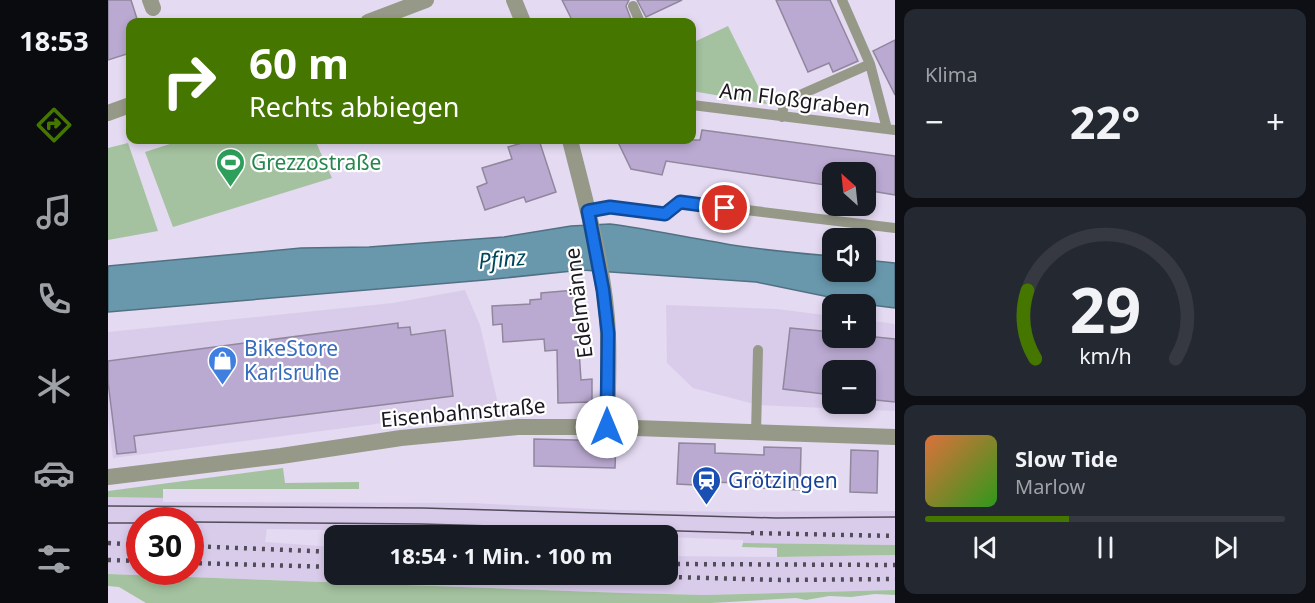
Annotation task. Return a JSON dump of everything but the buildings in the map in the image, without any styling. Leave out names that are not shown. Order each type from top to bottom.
[{"type":"street","points":[[375,18],[397,5],[426,0]]},
{"type":"street","points":[[514,0],[521,18]]},
{"type":"street","points":[[108,113],[126,106]]},
{"type":"street","name":"Edelmänne","points":[[571,144],[601,277],[608,333],[607,427]]},
{"type":"street","name":"Eisenbahnstraße","points":[[108,477],[445,434],[518,427],[607,427],[895,437]]},
{"type":"lane","points":[[842,0],[870,64],[891,129]]},
{"type":"lane","points":[[633,6],[638,18]]},
{"type":"lane","points":[[782,117],[784,102],[870,64]]},
{"type":"lane","name":"Am Floßgraben","points":[[696,106],[891,129]]},
{"type":"lane","points":[[589,217],[610,207],[665,214],[680,202],[895,228]]},
{"type":"lane","points":[[756,432],[759,350]]},
{"type":"shaded area","points":[[465,290],[480,325],[499,408],[113,458],[108,418],[108,332],[393,303]]},
{"type":"shaded area","points":[[666,305],[777,309],[822,315],[822,348],[876,348],[876,321],[895,324],[895,411],[876,410],[876,360],[822,360],[822,408],[758,405],[693,388],[667,363]]},
{"type":"shaded area","points":[[108,497],[163,498],[163,502],[472,503],[613,510],[736,512],[895,511],[895,545],[743,543],[743,540],[678,537],[678,525],[324,525],[324,530],[267,529],[265,542],[324,546],[324,582],[204,578],[204,507],[126,507],[126,575],[108,574]]},
{"type":"shaded area","points":[[895,555],[895,590],[704,595],[407,585],[678,585],[678,556]]},
{"type":"green space","points":[[728,26],[767,104],[696,92],[696,41]]},
{"type":"green space","points":[[128,144],[158,231],[108,240],[108,148]]},
{"type":"green space","name":"Grezzostraße","points":[[170,144],[317,144],[332,178],[173,227],[145,152]]},
{"type":"green space","points":[[283,468],[285,483],[359,482],[359,489],[163,489],[163,498],[108,497],[108,491]]},
{"type":"green space","points":[[743,543],[895,545],[895,555],[777,557],[777,548],[742,547]]},
{"type":"green space","points":[[108,574],[126,575],[126,585],[204,585],[204,578],[324,582],[324,585],[407,585],[704,595],[895,590],[895,595],[829,596],[806,600],[796,598],[711,603],[146,603],[119,587],[108,586]]},
{"type":"water","name":"Pfinz","points":[[610,224],[749,248],[822,255],[822,282],[876,282],[876,261],[895,263],[895,308],[876,306],[876,294],[822,296],[756,282],[582,270],[108,312],[108,266],[301,248],[369,247],[504,237],[571,226]]},
{"type":"tram line","points":[[108,506],[423,508],[776,518],[895,517]]},
{"type":"tram line","points":[[204,522],[421,524],[751,533]]},
{"type":"tram line","points":[[108,523],[126,523]]},
{"type":"railway","points":[[751,533],[895,536]]},
{"type":"railway","points":[[108,543],[126,544]]},
{"type":"railway","points":[[204,547],[324,552]]},
{"type":"railway","points":[[108,560],[126,561]]},
{"type":"railway","points":[[204,563],[324,567]]},
{"type":"railway","points":[[678,564],[895,565]]},
{"type":"railway","points":[[678,577],[783,580],[895,579]]},
{"type":"place","name":"Grezzostraße","points":[[230,188]]},
{"type":"place","name":"BikeStore Karlsruhe","points":[[223,386]]},
{"type":"place","name":"Grötzingen","points":[[707,506]]},
{"type":"route","points":[[607,427],[608,333],[603,290],[588,211],[610,207],[665,214],[680,202],[725,208]]}]
